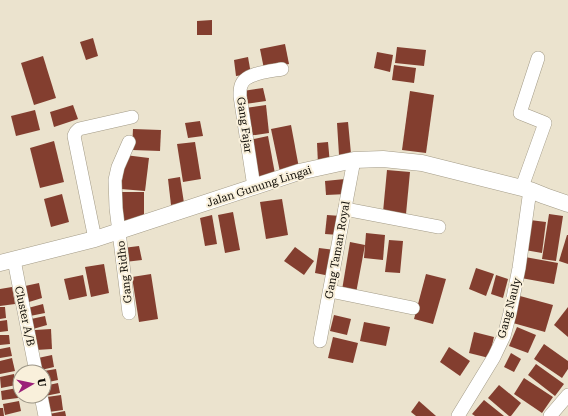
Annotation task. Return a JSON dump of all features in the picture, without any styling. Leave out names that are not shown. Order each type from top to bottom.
[{"type":"street","name":"Gang Nauly","points":[[458,416],[494,357],[504,336],[510,313],[520,268],[526,189],[545,123],[520,113],[538,58]]},
{"type":"street","name":"Gang Fajar","points":[[254,187],[240,96],[241,84],[246,78],[256,74],[282,69]]},
{"type":"street","points":[[95,239],[74,136],[79,129],[132,117]]},
{"type":"street","name":"Gang Ridho","points":[[129,142],[116,173],[115,180],[116,208],[129,314]]},
{"type":"street","name":"Jalan Gunung Lingai","points":[[7,262],[95,239],[299,172],[354,160],[383,159],[422,163],[526,189],[568,204]]},
{"type":"street","name":"Gang Taman Royal","points":[[320,341],[354,160]]},
{"type":"street","points":[[345,208],[439,227]]},
{"type":"street","name":"Cluster A/B","points":[[7,262],[34,364]]},
{"type":"street","points":[[330,291],[412,308]]},
{"type":"street","points":[[550,416],[568,396]]},
{"type":"street","points":[[43,404],[45,416]]},
{"type":"building","points":[[212,20],[212,35],[197,35],[197,21]]},
{"type":"building","points":[[93,38],[98,56],[86,60],[80,42]]},
{"type":"building","points":[[285,44],[289,64],[264,69],[260,49]]},
{"type":"building","points":[[397,47],[426,50],[424,66],[395,63]]},
{"type":"building","points":[[377,52],[393,55],[390,72],[374,68]]},
{"type":"building","points":[[43,56],[56,98],[34,105],[21,63]]},
{"type":"building","points":[[248,57],[251,74],[236,76],[234,60]]},
{"type":"building","points":[[394,65],[416,68],[414,83],[392,80]]},
{"type":"building","points":[[263,88],[266,101],[245,104],[243,91]]},
{"type":"building","points":[[410,91],[434,95],[426,153],[402,150]]},
{"type":"building","points":[[73,105],[78,119],[54,127],[50,112]]},
{"type":"building","points":[[266,105],[269,133],[248,136],[245,108]]},
{"type":"building","points":[[35,110],[40,130],[16,136],[11,116]]},
{"type":"building","points":[[200,121],[203,136],[188,138],[185,123]]},
{"type":"building","points":[[348,122],[351,154],[339,155],[337,123]]},
{"type":"building","points":[[291,125],[299,168],[280,172],[271,129]]},
{"type":"building","points":[[133,129],[161,130],[160,151],[132,150]]},
{"type":"building","points":[[268,136],[276,179],[257,183],[249,140]]},
{"type":"building","points":[[54,141],[64,182],[40,188],[30,148]]},
{"type":"building","points":[[195,142],[201,179],[183,182],[177,144]]},
{"type":"building","points":[[328,142],[330,164],[318,164],[317,143]]},
{"type":"building","points":[[125,155],[149,158],[145,191],[121,189]]},
{"type":"building","points":[[387,170],[410,172],[406,214],[383,212]]},
{"type":"building","points":[[180,177],[184,203],[171,205],[168,179]]},
{"type":"building","points":[[345,179],[347,194],[326,195],[325,181]]},
{"type":"building","points":[[120,192],[144,192],[144,222],[120,222]]},
{"type":"building","points":[[62,194],[69,222],[51,227],[44,199]]},
{"type":"building","points":[[282,199],[288,235],[266,239],[260,202]]},
{"type":"building","points":[[233,212],[240,250],[225,253],[218,215]]},
{"type":"building","points":[[549,214],[563,216],[556,261],[542,259]]},
{"type":"building","points":[[212,215],[217,244],[205,246],[200,218]]},
{"type":"building","points":[[327,215],[341,216],[339,235],[325,234]]},
{"type":"building","points":[[530,220],[546,222],[542,253],[525,250]]},
{"type":"building","points":[[366,233],[385,235],[383,260],[364,258]]},
{"type":"building","points":[[568,235],[568,264],[559,261]]},
{"type":"building","points":[[389,240],[403,241],[400,273],[385,272]]},
{"type":"building","points":[[350,242],[365,245],[356,293],[342,290]]},
{"type":"building","points":[[139,246],[142,260],[125,262],[123,248]]},
{"type":"building","points":[[295,247],[314,261],[304,275],[284,261]]},
{"type":"building","points":[[319,248],[335,250],[330,276],[315,273]]},
{"type":"building","points":[[525,257],[558,263],[554,284],[521,278]]},
{"type":"building","points":[[104,264],[109,293],[91,297],[85,267]]},
{"type":"building","points":[[476,268],[494,274],[486,296],[469,289]]},
{"type":"building","points":[[151,274],[158,319],[139,322],[132,277]]},
{"type":"building","points":[[426,274],[446,279],[433,324],[414,319]]},
{"type":"building","points":[[83,275],[87,296],[69,300],[64,279]]},
{"type":"building","points":[[496,275],[508,279],[503,298],[491,294]]},
{"type":"building","points":[[39,283],[42,298],[29,302],[25,286]]},
{"type":"building","points":[[12,287],[15,304],[0,306],[0,289]]},
{"type":"building","points":[[520,296],[553,305],[545,332],[513,323]]},
{"type":"building","points":[[43,304],[45,313],[30,316],[28,308]]},
{"type":"building","points":[[0,307],[5,307],[6,318],[0,319]]},
{"type":"building","points":[[568,307],[568,337],[554,325]]},
{"type":"building","points":[[334,315],[351,319],[347,335],[330,331]]},
{"type":"building","points":[[45,316],[47,325],[33,329],[31,319]]},
{"type":"building","points":[[7,320],[8,331],[0,332],[0,321]]},
{"type":"building","points":[[364,322],[390,327],[386,346],[360,341]]},
{"type":"building","points":[[517,327],[536,335],[528,353],[509,346]]},
{"type":"building","points":[[51,329],[52,349],[36,350],[35,330]]},
{"type":"building","points":[[474,332],[494,337],[489,358],[469,353]]},
{"type":"building","points":[[0,335],[9,335],[10,344],[0,345]]},
{"type":"building","points":[[333,337],[358,343],[353,363],[328,358]]},
{"type":"building","points":[[544,344],[568,361],[568,369],[562,378],[534,359]]},
{"type":"building","points":[[10,347],[12,356],[0,358],[0,349]]},
{"type":"building","points":[[449,347],[470,361],[460,376],[440,362]]},
{"type":"building","points":[[511,353],[521,359],[514,372],[504,367]]},
{"type":"building","points":[[52,355],[54,367],[52,367],[52,364],[40,364],[38,358]]},
{"type":"building","points":[[12,358],[13,364],[12,364],[12,372],[0,374],[0,361]]},
{"type":"building","points":[[536,364],[564,384],[555,396],[528,375]]},
{"type":"building","points":[[56,369],[58,380],[52,381],[52,370]]},
{"type":"building","points":[[12,374],[12,386],[1,388],[0,377]]},
{"type":"building","points":[[524,378],[553,397],[542,413],[514,394]]},
{"type":"building","points":[[58,383],[60,393],[52,395],[52,384]]},
{"type":"building","points":[[499,385],[521,403],[511,416],[509,416],[488,398]]},
{"type":"building","points":[[12,389],[12,399],[2,400],[1,391]]},
{"type":"building","points":[[61,395],[63,410],[49,412],[48,404],[52,404],[52,396]]},
{"type":"building","points":[[484,400],[504,416],[475,416],[472,414]]},
{"type":"building","points":[[419,401],[436,416],[416,416],[411,412]]},
{"type":"building","points":[[12,402],[12,404],[20,404],[21,411],[5,415],[3,404]]},
{"type":"building","points":[[0,408],[3,408],[4,416],[0,416]]},
{"type":"building","points":[[65,411],[66,416],[49,416],[49,414]]}]
